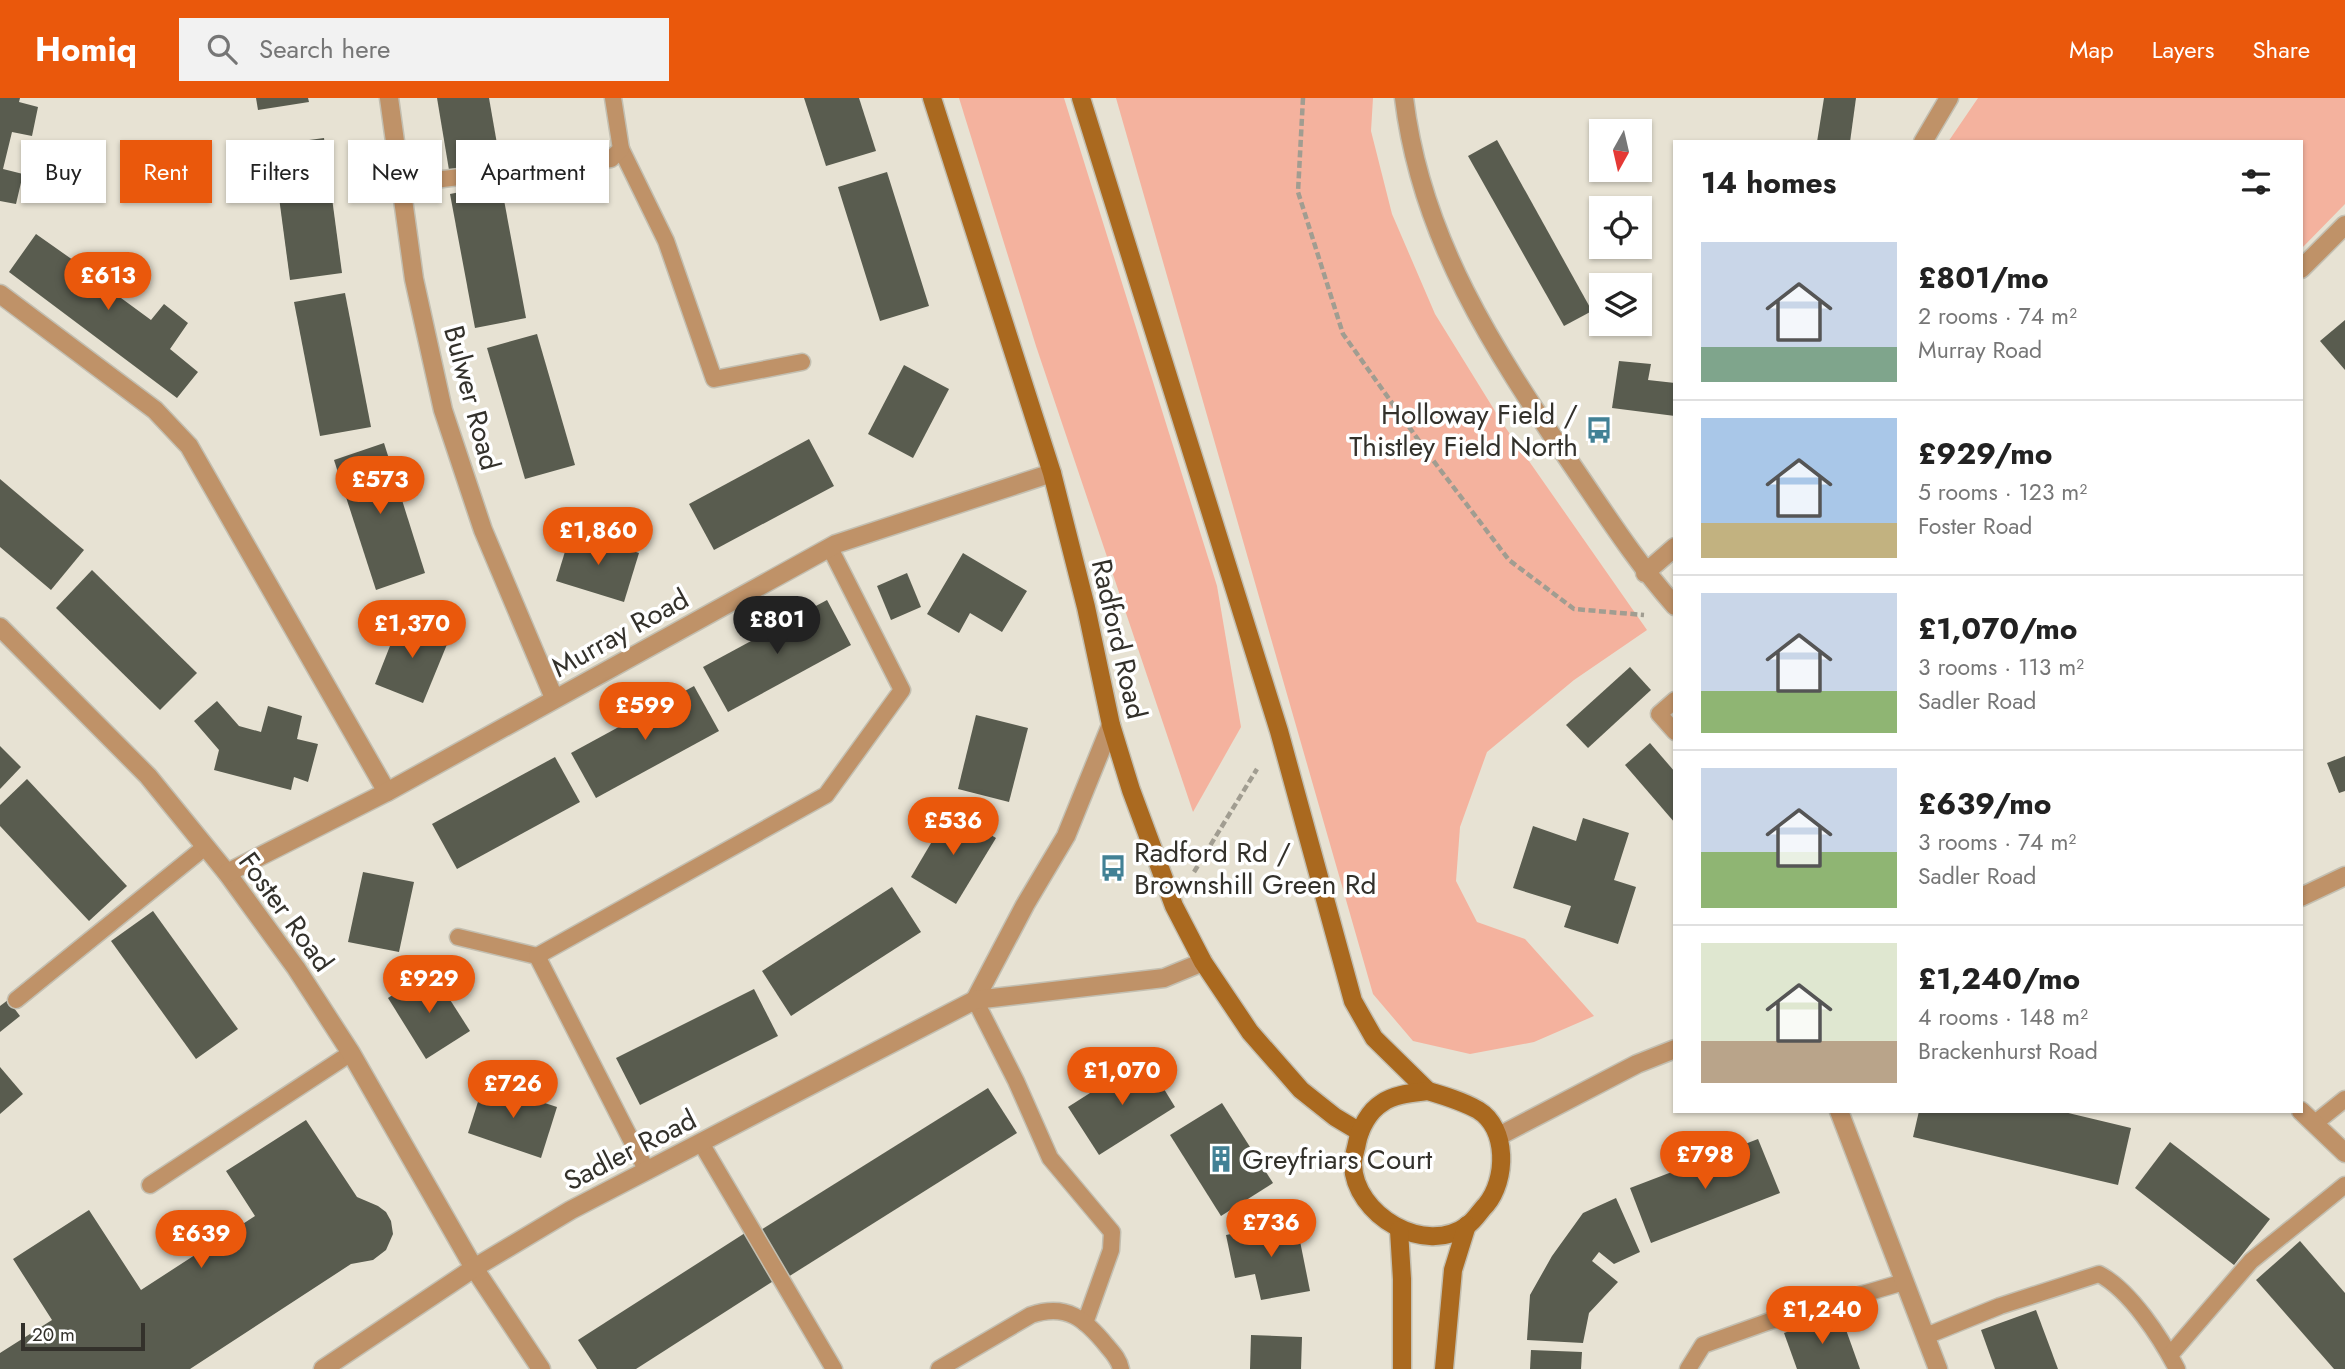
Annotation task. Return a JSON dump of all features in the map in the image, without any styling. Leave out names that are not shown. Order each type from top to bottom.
[{"type":"main road","name":"Radford Road","points":[[932,98],[1052,473],[1086,607],[1111,724],[1131,790],[1174,906],[1203,962],[1250,1032],[1301,1090],[1335,1117],[1360,1132]]},
{"type":"main road","points":[[1081,98],[1279,731],[1353,1001],[1374,1038],[1428,1091]]},
{"type":"main road","points":[[1444,1369],[1453,1269],[1467,1225],[1491,1198],[1502,1167],[1499,1136],[1480,1111],[1456,1099],[1428,1091],[1400,1095],[1381,1103],[1360,1132],[1353,1164],[1361,1191],[1380,1215],[1399,1230],[1423,1236],[1445,1234],[1467,1225]]},
{"type":"main road","points":[[1399,1230],[1402,1369]]},
{"type":"street","name":"Bulwer Road","points":[[390,98],[395,140]]},
{"type":"street","points":[[1404,98],[1408,137],[1431,214],[1460,284],[1527,398],[1645,573],[1673,604]]},
{"type":"street","points":[[1924,140],[1938,112],[1949,98]]},
{"type":"street","name":"Bulwer Road","points":[[404,203],[414,279],[443,410],[483,530],[554,698]]},
{"type":"street","points":[[2303,267],[2345,225]]},
{"type":"street","points":[[0,294],[155,411],[189,446],[387,792]]},
{"type":"street","name":"Murray Road","points":[[228,873],[387,792],[830,548],[1052,473]]},
{"type":"street","points":[[1645,573],[1673,549]]},
{"type":"street","name":"Foster Road","points":[[0,627],[148,776],[228,873],[296,968],[351,1053],[474,1268],[541,1369]]},
{"type":"street","points":[[975,1000],[1066,835],[1111,724]]},
{"type":"street","points":[[2303,896],[2345,876]]},
{"type":"street","name":"Sadler Road","points":[[323,1369],[474,1268],[571,1210],[975,1000],[1164,978],[1203,962]]},
{"type":"street","points":[[1499,1136],[1637,1064],[1673,1050]]},
{"type":"street","points":[[1840,1113],[1938,1369]]},
{"type":"street","points":[[2308,1117],[2345,1153]]},
{"type":"lane","points":[[613,98],[621,149],[666,241],[714,379],[802,362]]},
{"type":"lane","points":[[442,179],[591,163],[611,159],[621,149]]},
{"type":"lane","points":[[458,937],[537,956],[826,795],[902,690],[830,548]]},
{"type":"lane","points":[[1673,702],[1659,714],[1673,730]]},
{"type":"lane","points":[[16,1000],[205,847]]},
{"type":"lane","points":[[537,956],[647,1171]]},
{"type":"lane","points":[[975,1000],[1050,1158],[1112,1231],[1111,1250],[1085,1323]]},
{"type":"lane","points":[[150,1185],[351,1053]]},
{"type":"lane","points":[[2308,1117],[2345,1100]]},
{"type":"lane","points":[[701,1143],[834,1369]]},
{"type":"lane","points":[[1926,1336],[2000,1307],[2099,1274],[2113,1281],[2127,1295],[2174,1362],[2251,1261],[2345,1185]]},
{"type":"lane","points":[[1688,1369],[1703,1345],[1770,1321],[1904,1282]]},
{"type":"lane","points":[[939,1369],[1031,1315],[1048,1310],[1071,1314],[1094,1329],[1119,1362],[1121,1369]]},
{"type":"path","points":[[1303,98],[1298,192],[1343,334],[1429,455],[1509,560],[1574,608],[1650,616]]},
{"type":"path","points":[[1174,906],[1279,731]]},
{"type":"shaded area","points":[[959,98],[1064,98],[1217,586],[1241,727],[1193,812],[1036,346]]},
{"type":"shaded area","points":[[1116,98],[1373,98],[1371,131],[1392,214],[1435,314],[1503,424],[1647,630],[1574,680],[1487,752],[1460,827],[1456,881],[1477,922],[1525,939],[1594,1016],[1534,1042],[1470,1054],[1413,1041],[1373,994]]},
{"type":"shaded area","points":[[1978,98],[2345,98],[2345,204],[2303,247],[2303,140],[1949,140]]},
{"type":"building","points":[[0,98],[20,98],[19,102],[38,107],[32,136],[12,132],[3,169],[21,174],[16,204],[0,201]]},
{"type":"building","points":[[256,98],[308,98],[309,102],[258,110]]},
{"type":"building","points":[[437,98],[489,98],[496,140],[456,140],[456,169],[449,170]]},
{"type":"building","points":[[804,98],[859,98],[876,151],[826,166]]},
{"type":"building","points":[[1824,98],[1856,98],[1850,140],[1817,140]]},
{"type":"building","points":[[1497,140],[1589,306],[1589,313],[1564,326],[1468,156]]},
{"type":"building","points":[[887,172],[929,306],[880,321],[838,187]]},
{"type":"building","points":[[456,193],[456,203],[505,203],[526,318],[475,328],[450,194]]},
{"type":"building","points":[[280,203],[333,203],[342,273],[290,280]]},
{"type":"building","points":[[36,234],[97,277],[109,261],[134,280],[121,298],[151,320],[164,304],[188,323],[170,349],[198,372],[177,398],[9,272]]},
{"type":"building","points":[[345,293],[371,427],[320,436],[294,302]]},
{"type":"building","points":[[2345,320],[2345,370],[2320,341]]},
{"type":"building","points":[[537,334],[575,465],[525,479],[487,348]]},
{"type":"building","points":[[1619,361],[1651,364],[1648,380],[1673,383],[1673,416],[1612,408]]},
{"type":"building","points":[[904,365],[949,389],[913,458],[868,434]]},
{"type":"building","points":[[809,439],[834,486],[714,550],[689,504]]},
{"type":"building","points":[[384,443],[425,573],[376,590],[334,460]]},
{"type":"building","points":[[0,479],[84,550],[51,590],[0,547]]},
{"type":"building","points":[[571,532],[639,553],[624,602],[556,581]]},
{"type":"building","points":[[963,553],[1027,591],[1002,632],[970,613],[959,633],[927,614]]},
{"type":"building","points":[[92,570],[197,673],[160,710],[56,608]]},
{"type":"building","points":[[907,573],[921,607],[891,620],[877,586]]},
{"type":"building","points":[[827,600],[851,645],[728,712],[703,667]]},
{"type":"building","points":[[401,618],[450,637],[423,703],[375,684]]},
{"type":"building","points":[[1630,667],[1651,690],[1588,748],[1566,725]]},
{"type":"building","points":[[694,686],[719,731],[596,798],[571,753]]},
{"type":"building","points":[[217,701],[239,726],[261,732],[268,706],[302,716],[297,739],[318,744],[308,782],[294,777],[291,790],[214,770],[219,750],[194,721]]},
{"type":"building","points":[[976,715],[1028,728],[1009,802],[958,789]]},
{"type":"building","points":[[1650,743],[1673,770],[1673,821],[1625,765]]},
{"type":"building","points":[[0,746],[21,767],[0,789]]},
{"type":"building","points":[[2345,756],[2345,791],[2339,793],[2327,763]]},
{"type":"building","points":[[555,757],[580,802],[457,869],[432,824]]},
{"type":"building","points":[[27,779],[127,886],[89,921],[0,826],[0,805]]},
{"type":"building","points":[[950,811],[996,838],[956,904],[911,877]]},
{"type":"building","points":[[1583,818],[1629,833],[1614,880],[1636,887],[1618,944],[1564,927],[1571,906],[1513,888],[1533,826],[1576,841]]},
{"type":"building","points":[[363,872],[414,882],[399,952],[348,942]]},
{"type":"building","points":[[892,887],[921,932],[791,1016],[762,971]]},
{"type":"building","points":[[153,911],[238,1029],[196,1059],[111,941]]},
{"type":"building","points":[[431,970],[470,1031],[426,1059],[388,998]]},
{"type":"building","points":[[754,989],[778,1036],[640,1105],[616,1058]]},
{"type":"building","points":[[8,1000],[20,1016],[0,1032],[0,1006]]},
{"type":"building","name":"Greyfriars Court","points":[[1145,1058],[1175,1107],[1099,1155],[1068,1107]]},
{"type":"building","points":[[0,1067],[23,1094],[0,1114]]},
{"type":"building","points":[[484,1083],[557,1107],[541,1158],[468,1133]]},
{"type":"building","points":[[988,1088],[1017,1133],[788,1277],[759,1231]]},
{"type":"building","name":"Greyfriars Court","points":[[1222,1103],[1273,1183],[1221,1216],[1170,1135]]},
{"type":"building","points":[[1919,1113],[2068,1113],[2131,1128],[2118,1185],[1913,1137]]},
{"type":"building","points":[[306,1120],[357,1197],[386,1212],[393,1234],[386,1250],[373,1260],[351,1264],[190,1369],[0,1369],[0,1353],[52,1320],[13,1259],[89,1210],[141,1290],[255,1216],[226,1171]]},
{"type":"building","points":[[1758,1139],[1780,1193],[1651,1243],[1630,1188]]},
{"type":"building","points":[[2170,1142],[2270,1219],[2234,1265],[2135,1188]]},
{"type":"building","points":[[1616,1198],[1640,1252],[1614,1264],[1599,1252],[1592,1261],[1618,1282],[1589,1313],[1583,1343],[1527,1340],[1530,1295],[1552,1256],[1583,1213]]},
{"type":"building","points":[[1296,1221],[1310,1291],[1261,1300],[1255,1274],[1235,1278],[1226,1235]]},
{"type":"building","points":[[745,1233],[775,1280],[636,1369],[597,1369],[578,1340]]},
{"type":"building","points":[[2300,1241],[2345,1293],[2345,1369],[2334,1369],[2256,1280]]},
{"type":"building","points":[[2036,1310],[2058,1369],[1995,1369],[1981,1330]]},
{"type":"building","points":[[1840,1313],[1860,1369],[1797,1369],[1784,1333]]},
{"type":"building","points":[[1251,1335],[1302,1337],[1301,1369],[1250,1369]]},
{"type":"building","points":[[1531,1350],[1582,1352],[1581,1369],[1530,1369]]},
{"type":"place","name":"Holloway Field / Thistley Field North","points":[[1599,430]]},
{"type":"place","name":"Radford Rd / Brownshill Green Rd","points":[[1113,868]]},
{"type":"place","name":"Greyfriars Court","points":[[1221,1159]]}]
